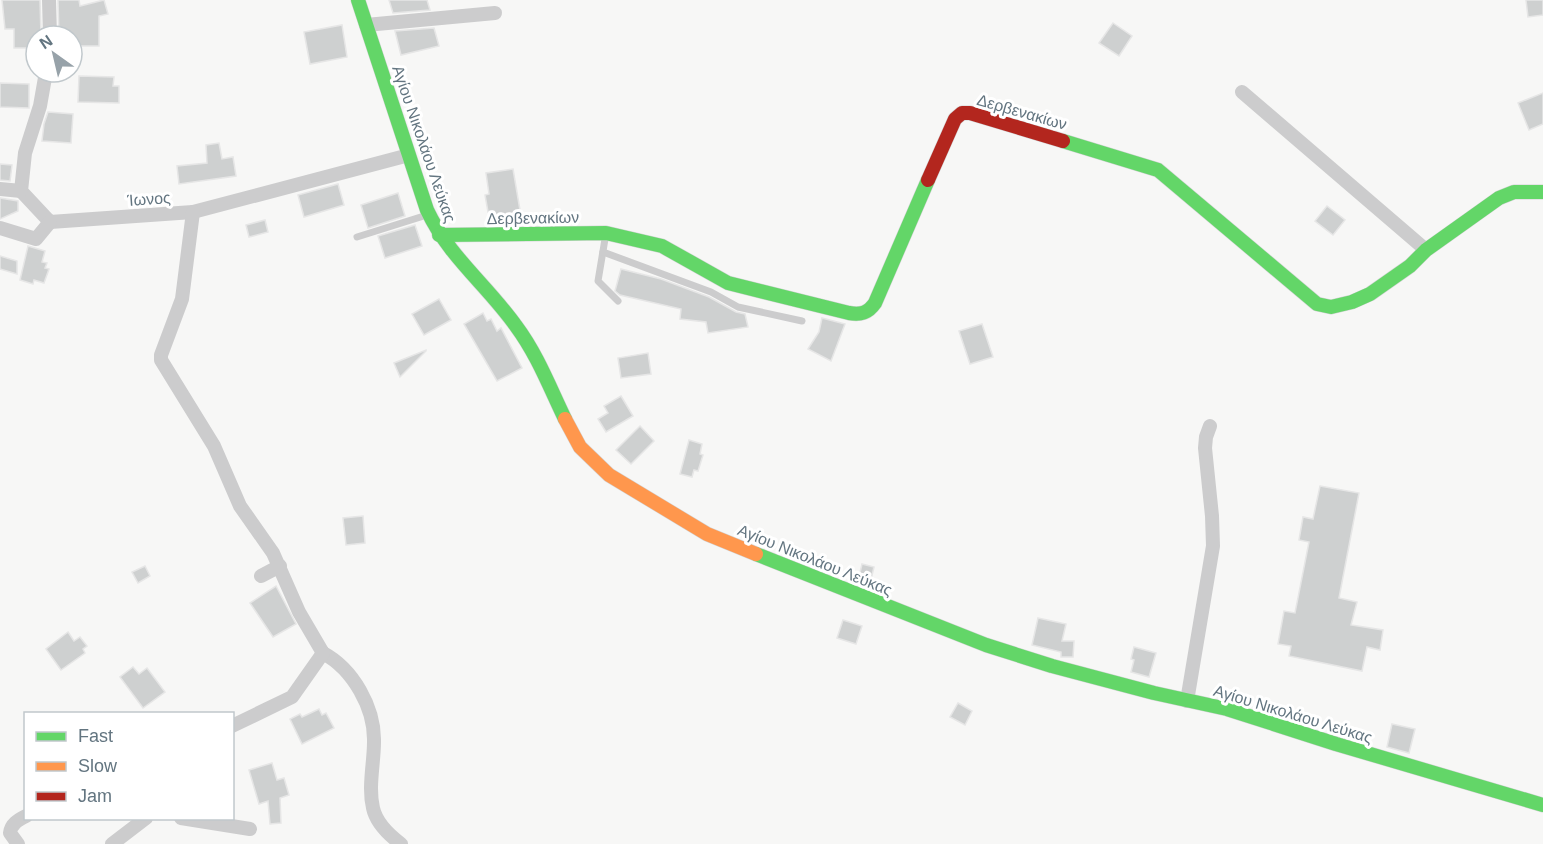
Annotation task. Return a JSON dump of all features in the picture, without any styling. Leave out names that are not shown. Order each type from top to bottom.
[{"type":"main road","name":"Αγίου Νικολάου Λεύκας","points":[[358,0],[429,214],[439,235],[504,310],[526,341],[580,447],[595,463],[618,480],[707,534],[962,636],[1052,666],[1227,709],[1336,744],[1543,805]]},
{"type":"main road","name":"Δερβενακίων","points":[[439,235],[606,233],[662,246],[728,283],[857,315],[865,314],[874,303],[955,119],[962,113],[970,112],[1158,170],[1317,304],[1331,307],[1352,302],[1370,294],[1410,266],[1426,250],[1499,198],[1514,192],[1543,192]]},
{"type":"street","points":[[49,0],[50,24]]},
{"type":"street","points":[[366,25],[495,13]]},
{"type":"street","points":[[21,191],[25,153],[40,106],[44,84]]},
{"type":"street","points":[[1242,93],[1426,250]]},
{"type":"street","name":"Ίωνος","points":[[50,222],[193,212],[409,155]]},
{"type":"street","points":[[0,189],[21,191],[50,222],[36,239],[0,228]]},
{"type":"street","points":[[193,212],[182,300],[161,360],[214,446],[240,506],[267,542],[280,566],[299,612],[323,653],[345,670],[355,683],[366,705],[374,739],[372,806],[380,823],[401,844]]},
{"type":"street","points":[[1187,701],[1213,546],[1205,448],[1210,426]]},
{"type":"street","points":[[261,576],[280,566]]},
{"type":"street","points":[[234,725],[292,697],[323,653]]},
{"type":"street","points":[[18,844],[10,833],[11,827],[24,817]]},
{"type":"street","points":[[112,844],[145,820]]},
{"type":"street","points":[[188,820],[250,829]]},
{"type":"lane","points":[[357,237],[429,214]]},
{"type":"lane","points":[[606,233],[598,280],[618,301]]},
{"type":"lane","points":[[603,252],[711,292],[738,307],[802,321]]},
{"type":"building","points":[[2,0],[40,0],[41,24],[24,24],[24,48],[14,48],[14,29],[5,29]]},
{"type":"building","points":[[58,0],[79,0],[80,6],[104,0],[108,14],[99,16],[99,46],[84,46],[84,24],[59,24]]},
{"type":"building","points":[[389,0],[427,0],[430,10],[393,13]]},
{"type":"building","points":[[1526,0],[1543,0],[1543,15],[1528,17]]},
{"type":"building","points":[[1113,23],[1132,36],[1119,56],[1099,43]]},
{"type":"building","points":[[342,25],[347,57],[310,64],[304,32]]},
{"type":"building","points":[[434,28],[439,46],[401,55],[395,31]]},
{"type":"building","points":[[84,76],[114,77],[113,86],[119,86],[119,103],[78,102],[79,84],[84,84]]},
{"type":"building","points":[[0,83],[29,84],[29,108],[0,107]]},
{"type":"building","points":[[1543,93],[1543,124],[1529,130],[1518,103]]},
{"type":"building","points":[[48,112],[73,114],[71,143],[42,141]]},
{"type":"building","points":[[219,143],[222,159],[233,157],[236,176],[179,184],[177,166],[207,163],[206,145]]},
{"type":"building","points":[[0,164],[12,165],[10,181],[0,180]]},
{"type":"building","points":[[513,169],[521,216],[494,221],[493,212],[488,212],[485,195],[489,194],[486,173]]},
{"type":"building","points":[[338,184],[344,205],[304,217],[298,195]]},
{"type":"building","points":[[398,193],[405,216],[368,228],[361,205]]},
{"type":"building","points":[[0,198],[18,201],[18,211],[0,219]]},
{"type":"building","points":[[1327,206],[1345,220],[1333,235],[1315,221]]},
{"type":"building","points":[[265,220],[268,232],[249,237],[246,225]]},
{"type":"building","points":[[415,225],[422,246],[385,258],[378,236]]},
{"type":"building","points":[[28,246],[45,251],[42,262],[47,263],[45,268],[49,269],[44,283],[34,280],[33,284],[20,280]]},
{"type":"building","points":[[0,256],[17,261],[17,274],[0,269]]},
{"type":"building","points":[[621,269],[661,279],[709,297],[736,312],[745,314],[748,327],[708,333],[706,322],[680,319],[681,309],[620,295],[615,291]]},
{"type":"building","points":[[439,299],[451,320],[424,335],[412,314]]},
{"type":"building","points":[[483,313],[487,321],[491,319],[497,331],[501,328],[522,368],[497,381],[464,324]]},
{"type":"building","points":[[822,318],[845,324],[831,361],[808,349],[819,332]]},
{"type":"building","points":[[982,324],[993,357],[970,364],[959,331]]},
{"type":"building","points":[[426,351],[400,377],[394,363]]},
{"type":"building","points":[[648,353],[651,374],[621,378],[618,358]]},
{"type":"building","points":[[621,396],[633,416],[606,432],[598,419],[608,413],[604,406]]},
{"type":"building","points":[[640,426],[654,441],[631,464],[616,450]]},
{"type":"building","points":[[689,440],[702,444],[700,454],[703,455],[698,471],[694,470],[692,477],[680,474]]},
{"type":"building","points":[[1320,486],[1359,493],[1339,598],[1357,602],[1351,625],[1383,630],[1380,650],[1367,647],[1362,671],[1289,656],[1291,646],[1278,644],[1284,611],[1295,613],[1309,542],[1299,540],[1303,517],[1313,519]]},
{"type":"building","points":[[363,516],[365,543],[346,545],[343,518]]},
{"type":"building","points":[[862,564],[874,567],[870,584],[858,581]]},
{"type":"building","points":[[145,566],[150,576],[138,583],[132,572]]},
{"type":"building","points":[[276,586],[296,624],[273,637],[250,603]]},
{"type":"building","points":[[1038,618],[1066,624],[1062,641],[1074,641],[1073,657],[1061,657],[1061,652],[1032,645]]},
{"type":"building","points":[[843,620],[862,626],[856,644],[837,638]]},
{"type":"building","points":[[68,632],[74,641],[80,637],[87,646],[83,649],[85,653],[61,670],[46,649]]},
{"type":"building","points":[[1134,647],[1156,653],[1149,677],[1131,672]]},
{"type":"building","points":[[133,667],[139,674],[147,668],[165,692],[143,708],[120,677]]},
{"type":"building","points":[[958,703],[972,711],[965,725],[950,717]]},
{"type":"building","points":[[319,709],[322,715],[326,713],[334,728],[302,744],[290,719],[300,714],[302,717]]},
{"type":"building","points":[[1392,724],[1415,729],[1409,753],[1387,747]]},
{"type":"building","points":[[272,763],[277,780],[284,778],[289,795],[280,798],[281,823],[270,824],[268,801],[259,804],[249,770]]},
{"type":"traffic: fast","points":[[358,0],[427,210],[457,257],[505,311],[524,337],[565,419]]},
{"type":"traffic: fast","points":[[1063,141],[1158,170],[1317,304],[1331,307],[1352,302],[1370,294],[1410,266],[1426,250],[1499,198],[1514,192],[1543,192]]},
{"type":"traffic: fast","points":[[439,235],[606,233],[662,246],[728,283],[849,313],[861,313],[870,309],[875,303],[928,180]]},
{"type":"traffic: fast","points":[[756,554],[986,645],[1052,666],[1154,693],[1227,709],[1336,744],[1543,805]]},
{"type":"traffic: slow","points":[[565,419],[580,447],[609,475],[707,534],[756,554]]},
{"type":"traffic: jam","points":[[928,180],[955,119],[962,113],[970,113],[1063,141]]}]
